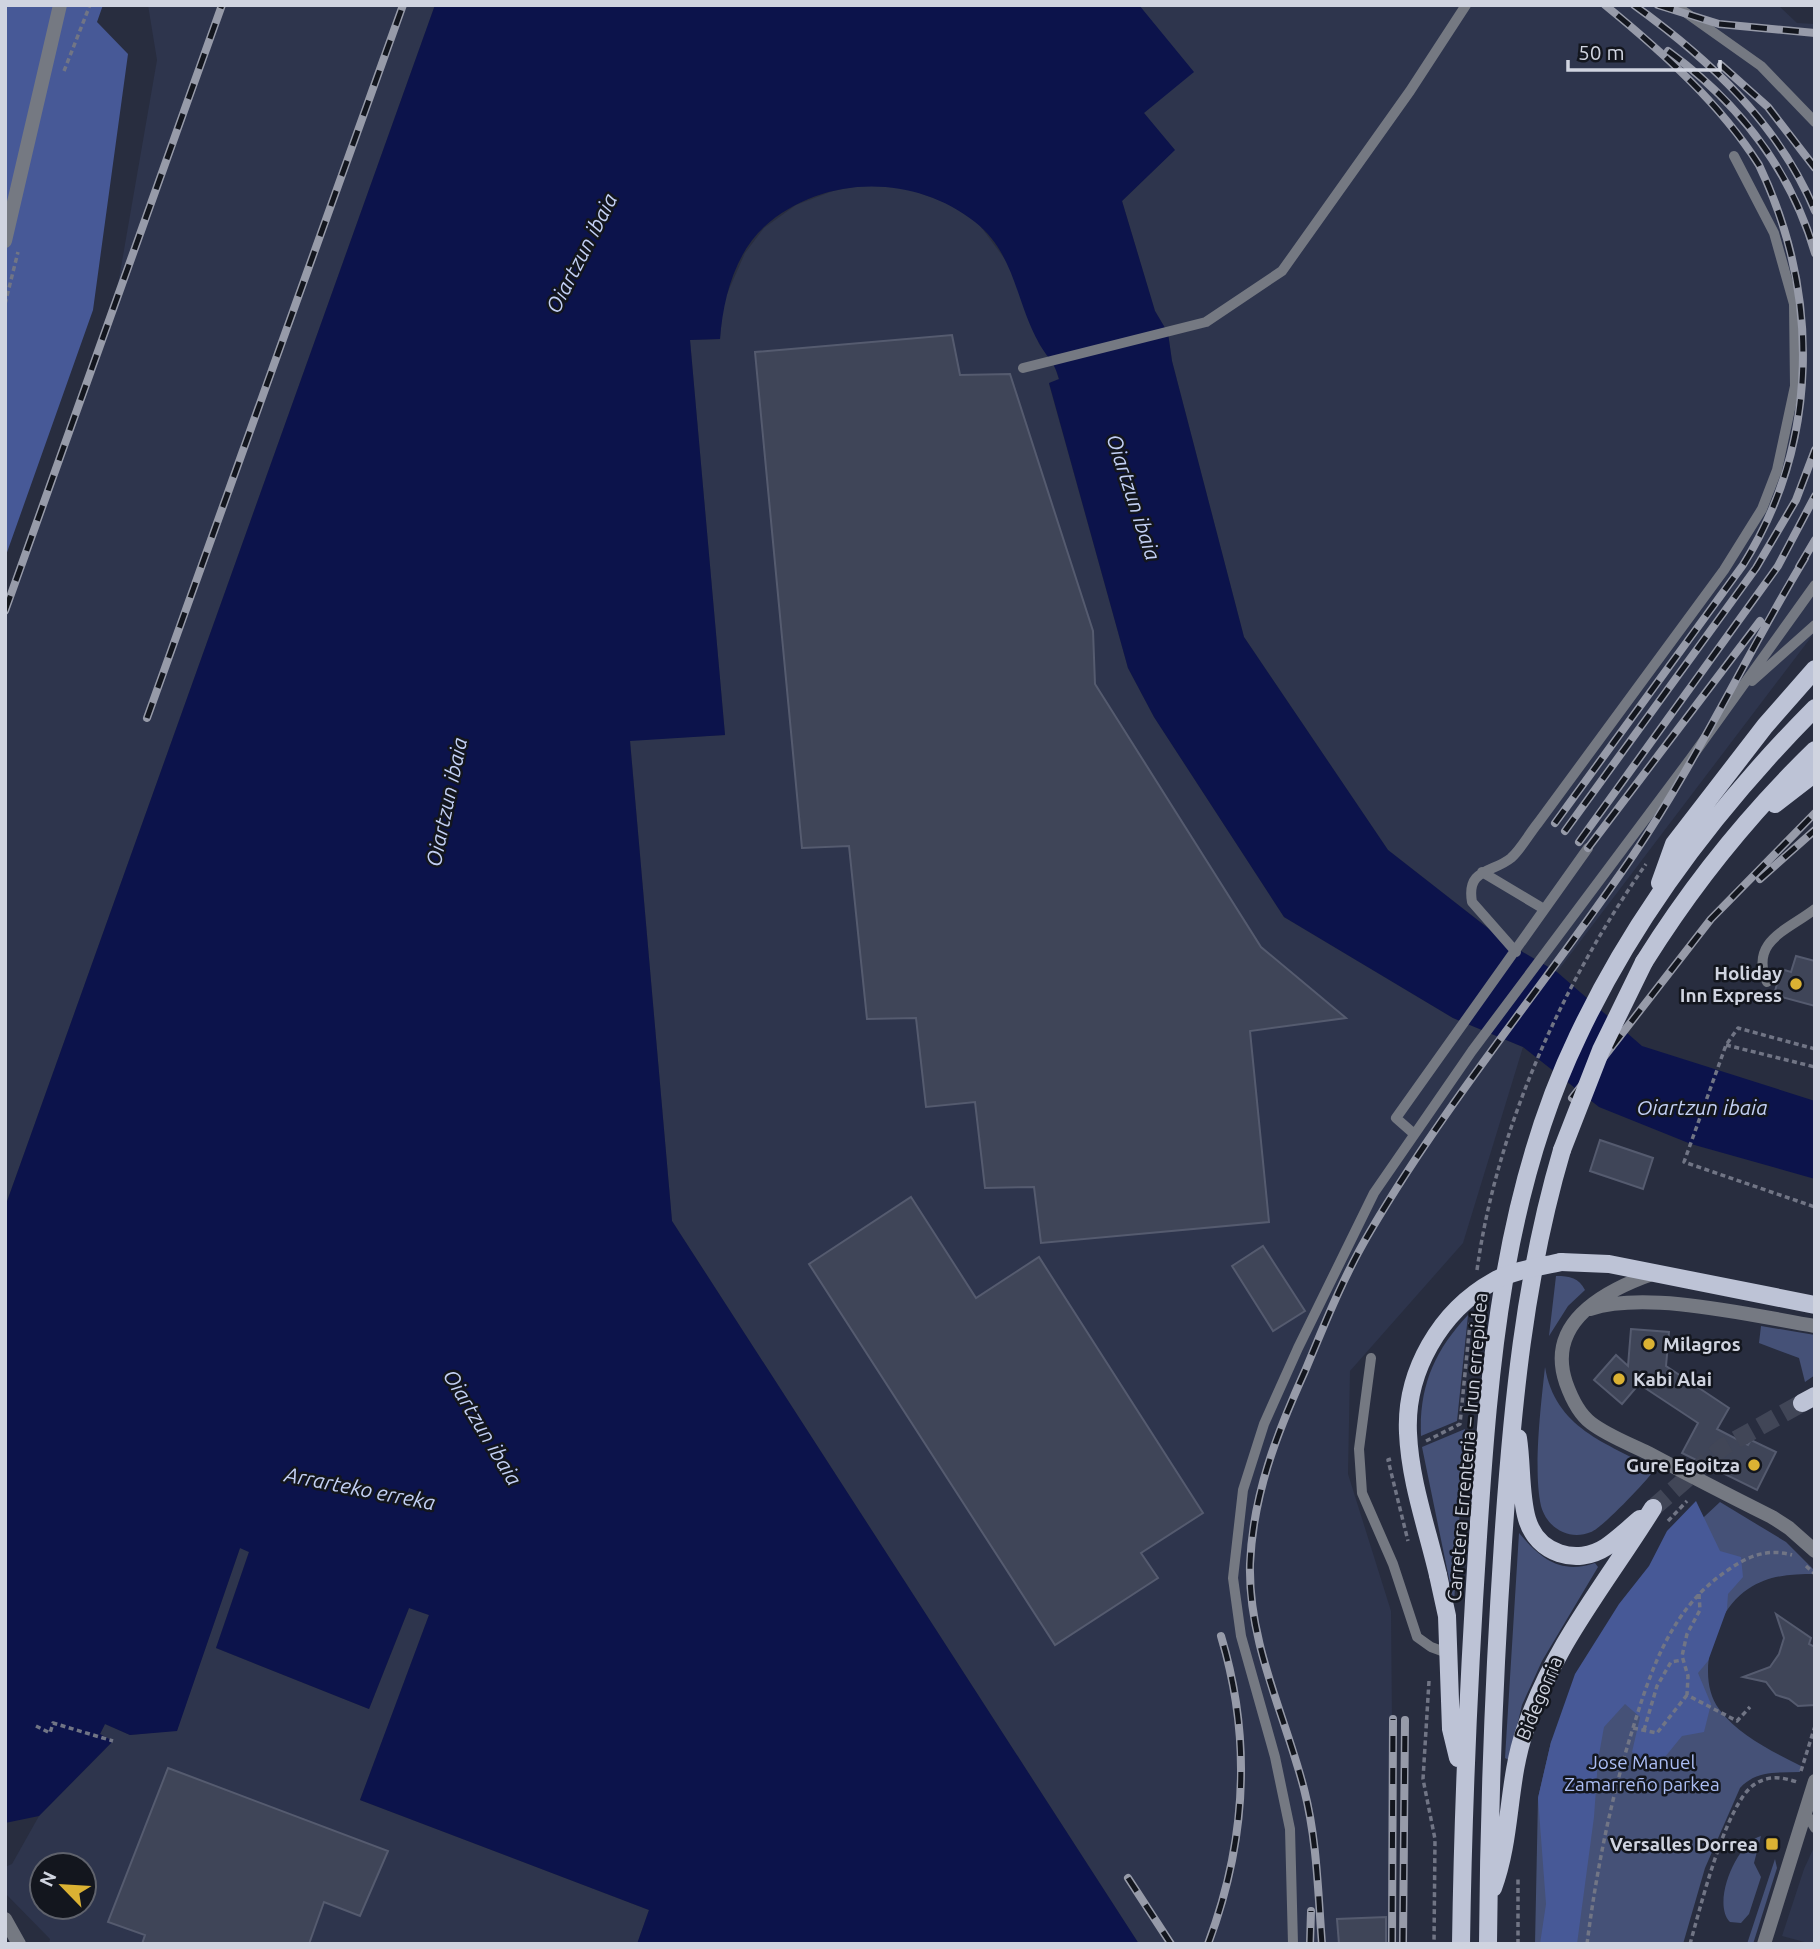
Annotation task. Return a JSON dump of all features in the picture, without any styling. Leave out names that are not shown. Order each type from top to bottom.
[{"type":"main road","points":[[1654,899],[1674,844],[1765,726],[1815,669]]},
{"type":"main road","name":"Carretera Errenteria – Irun errepidea","points":[[1461,1944],[1463,1779],[1491,1375],[1501,1297],[1520,1198],[1537,1142],[1576,1039],[1621,951],[1654,899],[1718,816],[1815,708]]},
{"type":"main road","points":[[1488,1944],[1494,1677],[1514,1412],[1527,1301],[1546,1204],[1562,1150],[1601,1050],[1644,962],[1674,914],[1739,832],[1815,750]]},
{"type":"main road","points":[[1739,832],[1815,773]]},
{"type":"main road","points":[[1463,1779],[1451,1729],[1450,1654],[1438,1575],[1410,1455],[1409,1402],[1415,1377],[1426,1350],[1442,1326],[1468,1300],[1495,1281],[1561,1262],[1609,1264],[1815,1305]]},
{"type":"main road","points":[[1488,1901],[1504,1857],[1512,1778],[1533,1707],[1568,1634],[1653,1508],[1605,1548],[1581,1557],[1564,1556],[1550,1550],[1538,1540],[1528,1521],[1514,1412]]},
{"type":"street","points":[[5,240],[60,5]]},
{"type":"street","points":[[1655,1272],[1616,1289],[1582,1312],[1569,1329],[1561,1360],[1568,1389],[1585,1418],[1599,1428],[1772,1517],[1815,1551]]},
{"type":"street","points":[[1582,1312],[1611,1304],[1642,1303],[1702,1308],[1815,1326]]},
{"type":"street","points":[[1764,1944],[1814,1785]]},
{"type":"street","points":[[5,1919],[19,1944]]},
{"type":"lane","points":[[1023,368],[1206,322],[1282,271],[1410,91],[1466,5]]},
{"type":"lane","points":[[1675,5],[1761,66],[1815,122]]},
{"type":"lane","points":[[1515,954],[1472,902],[1470,891],[1482,872],[1510,858],[1724,570],[1762,509],[1777,470],[1795,386],[1794,304],[1774,233],[1734,156]]},
{"type":"lane","points":[[1293,1944],[1290,1829],[1275,1757],[1241,1636],[1233,1578],[1236,1532],[1243,1490],[1256,1449],[1298,1348],[1374,1194],[1413,1133],[1815,585]]},
{"type":"lane","points":[[1736,695],[1815,625]]},
{"type":"lane","points":[[1413,1133],[1396,1118],[1588,848]]},
{"type":"lane","points":[[1482,872],[1544,909]]},
{"type":"lane","points":[[1767,982],[1760,966],[1764,951],[1774,937],[1814,910]]},
{"type":"lane","points":[[1371,1358],[1359,1449],[1362,1493],[1393,1564],[1417,1637],[1431,1647],[1450,1654]]},
{"type":"lane","points":[[1805,1812],[1815,1828]]},
{"type":"path","points":[[1477,1272],[1511,1132],[1563,1005],[1596,940]]},
{"type":"path","points":[[1815,1049],[1738,1028],[1726,1045],[1684,1162],[1815,1207]]},
{"type":"path","points":[[1726,1045],[1815,1067]]},
{"type":"path","points":[[1424,1442],[1460,1424],[1471,1312]]},
{"type":"path","points":[[1400,1454],[1388,1460],[1411,1552]]},
{"type":"path","points":[[1664,1527],[1687,1501]]},
{"type":"path","points":[[1587,1944],[1609,1805],[1661,1648],[1699,1594],[1740,1562],[1763,1553],[1780,1551],[1796,1556]]},
{"type":"path","points":[[1805,1565],[1815,1574]]},
{"type":"path","points":[[1633,1728],[1657,1733],[1687,1695],[1688,1676],[1682,1660],[1687,1634],[1700,1610],[1699,1594]]},
{"type":"path","points":[[1431,1647],[1423,1779],[1435,1839],[1434,1944]]},
{"type":"path","points":[[1644,1730],[1664,1672],[1671,1662],[1682,1660]]},
{"type":"path","points":[[1687,1695],[1737,1721],[1750,1707]]},
{"type":"path","points":[[36,1726],[50,1733],[53,1723],[113,1741]]},
{"type":"path","points":[[1798,1783],[1815,1726]]},
{"type":"path","points":[[1690,1944],[1711,1869],[1741,1799],[1752,1785],[1765,1779],[1779,1777],[1814,1785]]},
{"type":"path","points":[[1518,1875],[1518,1944]]},
{"type":"shaded area","points":[[5,5],[103,5],[97,22],[128,54],[93,310],[5,558]]},
{"type":"shaded area","points":[[148,5],[435,5],[5,1207],[5,608],[116,296],[157,60]]},
{"type":"shaded area","points":[[1139,5],[1778,5],[1797,23],[1815,24],[1815,632],[1557,972],[1507,943],[1388,850],[1244,637],[1172,361],[1168,333],[1155,311],[1122,201],[1174,150],[1144,113]]},
{"type":"shaded area","points":[[868,184],[906,188],[947,203],[978,223],[1010,266],[1039,344],[1053,360],[1059,380],[1049,384],[1128,668],[1154,717],[1284,917],[1453,1018],[1523,1047],[1463,1243],[1350,1371],[1348,1474],[1391,1611],[1394,1944],[1139,1944],[672,1221],[630,740],[725,735],[690,340],[720,339],[723,303],[745,253],[764,228],[796,205],[833,191]]},
{"type":"shaded area","points":[[1696,1501],[1720,1551],[1741,1557],[1743,1577],[1728,1594],[1727,1609],[1708,1661],[1698,1673],[1711,1704],[1704,1732],[1682,1736],[1665,1757],[1647,1764],[1632,1752],[1640,1717],[1625,1704],[1604,1727],[1577,1944],[1540,1944],[1546,1904],[1538,1798],[1551,1742],[1575,1674],[1619,1604],[1649,1566],[1667,1531]]},
{"type":"shaded area","points":[[240,1548],[249,1552],[216,1648],[369,1709],[409,1608],[429,1615],[360,1800],[649,1910],[637,1944],[49,1944],[50,1939],[32,1921],[98,1921],[98,1851],[28,1851],[28,1917],[5,1893],[5,1867],[12,1864],[39,1816],[112,1742],[100,1734],[105,1724],[130,1735],[177,1730]]},
{"type":"shaded area","points":[[1815,1845],[1815,1944],[1812,1944],[1782,1936],[1804,1869]]},
{"type":"green space","points":[[1556,1276],[1574,1278],[1585,1290],[1568,1306],[1549,1336]]},
{"type":"green space","points":[[1468,1315],[1457,1421],[1421,1436],[1423,1401],[1431,1371],[1446,1342]]},
{"type":"green space","points":[[1761,1326],[1815,1335],[1815,1375],[1805,1382],[1799,1358],[1759,1343]]},
{"type":"green space","points":[[1545,1367],[1551,1388],[1571,1419],[1601,1441],[1655,1469],[1634,1493],[1591,1532],[1575,1535],[1560,1531],[1548,1521],[1541,1506],[1538,1456]]},
{"type":"green space","points":[[1465,1429],[1454,1603],[1422,1447]]},
{"type":"green space","name":"Jose Manuel Zamarreño parkea","points":[[1720,1502],[1786,1542],[1815,1571],[1815,1574],[1772,1578],[1748,1589],[1736,1599],[1718,1627],[1708,1662],[1712,1695],[1727,1719],[1746,1735],[1801,1766],[1800,1772],[1760,1775],[1740,1788],[1705,1868],[1683,1944],[1535,1944],[1538,1798],[1551,1742],[1673,1546]]},
{"type":"green space","points":[[1519,1533],[1535,1550],[1552,1562],[1571,1567],[1595,1563],[1598,1567],[1542,1661],[1522,1705],[1509,1760],[1505,1758]]},
{"type":"green space","points":[[1761,1836],[1754,1863],[1761,1877],[1749,1914],[1741,1923],[1730,1922],[1723,1901],[1729,1874],[1743,1849]]},
{"type":"green space","points":[[1775,1859],[1777,1868],[1753,1944],[1747,1944]]},
{"type":"water","points":[[435,5],[1139,5],[1194,72],[1144,113],[1175,150],[1122,201],[1155,311],[1168,333],[1172,361],[1244,637],[1388,850],[1507,943],[1557,972],[1642,1046],[1815,1101],[1815,1179],[1691,1144],[1599,1107],[1523,1047],[1453,1018],[1284,917],[1154,717],[1128,668],[1049,383],[1059,379],[1057,372],[1031,328],[999,248],[975,222],[951,206],[925,195],[869,187],[841,189],[813,197],[788,210],[764,227],[754,238],[732,279],[720,339],[690,340],[725,735],[630,741],[672,1221],[1139,1944],[637,1944],[649,1910],[360,1800],[429,1615],[409,1608],[369,1709],[216,1648],[249,1552],[240,1548],[177,1731],[130,1735],[105,1724],[100,1734],[113,1741],[39,1816],[5,1823],[5,1207]]},
{"type":"building","points":[[952,335],[960,375],[1010,374],[1093,631],[1095,684],[1261,947],[1346,1018],[1250,1031],[1269,1222],[1041,1243],[1034,1187],[985,1188],[975,1102],[926,1107],[916,1018],[867,1019],[849,846],[802,848],[755,352]]},
{"type":"building","name":"Holiday Inn Express","points":[[1796,956],[1815,961],[1815,1006],[1774,995],[1781,969],[1791,972]]},
{"type":"building","points":[[1600,1140],[1653,1158],[1643,1189],[1590,1171]]},
{"type":"building","points":[[911,1197],[976,1298],[1039,1257],[1203,1513],[1141,1553],[1158,1578],[1055,1645],[809,1264]]},
{"type":"building","points":[[1263,1246],[1305,1311],[1273,1331],[1232,1266]]},
{"type":"building","points":[[1631,1329],[1669,1332],[1666,1366],[1729,1408],[1717,1429],[1748,1445],[1751,1440],[1776,1452],[1757,1490],[1682,1453],[1698,1423],[1639,1384],[1622,1404],[1594,1380],[1616,1355],[1628,1366]]},
{"type":"building","points":[[1776,1614],[1811,1638],[1809,1644],[1815,1647],[1815,1705],[1798,1706],[1789,1699],[1776,1695],[1766,1682],[1743,1677],[1770,1667],[1779,1654],[1784,1638]]},
{"type":"building","points":[[168,1768],[388,1851],[360,1916],[324,1902],[309,1944],[142,1944],[145,1935],[108,1922]]},
{"type":"building","points":[[1386,1917],[1386,1944],[1339,1944],[1337,1919]]},
{"type":"tunnel","points":[[1653,1508],[1723,1447],[1802,1403]]},
{"type":"railway","points":[[5,611],[222,5]]},
{"type":"railway","points":[[147,718],[403,5]]},
{"type":"railway","points":[[1555,823],[1743,565],[1768,518],[1787,469],[1798,418],[1803,367],[1801,315],[1793,264],[1779,214],[1759,165],[1708,99],[1668,59],[1605,5]]},
{"type":"railway","points":[[1634,5],[1715,71],[1762,122],[1800,179],[1815,211]]},
{"type":"railway","points":[[1658,5],[1719,24],[1815,33]]},
{"type":"railway","points":[[1668,51],[1717,93],[1759,140],[1791,193],[1815,253]]},
{"type":"railway","points":[[1721,65],[1768,107],[1815,168]]},
{"type":"railway","points":[[1565,831],[1756,568],[1796,500],[1815,450]]},
{"type":"railway","points":[[1579,842],[1778,566],[1815,496]]},
{"type":"railway","points":[[1799,567],[1815,540]]},
{"type":"railway","points":[[1322,1944],[1312,1827],[1296,1761],[1261,1650],[1251,1593],[1250,1564],[1256,1513],[1276,1441],[1335,1299],[1371,1230],[1432,1134],[1657,819],[1805,558]]},
{"type":"railway","points":[[1588,848],[1760,621]]},
{"type":"railway","points":[[1572,1098],[1711,919],[1815,813]]},
{"type":"railway","points":[[1760,879],[1815,830]]},
{"type":"railway","points":[[1208,1944],[1230,1868],[1240,1791],[1241,1752],[1237,1713],[1221,1636]]},
{"type":"railway","points":[[1392,1944],[1393,1719]]},
{"type":"railway","points":[[1403,1944],[1405,1720]]},
{"type":"railway","points":[[1128,1878],[1171,1944]]},
{"type":"railway","points":[[1310,1944],[1311,1911]]},
{"type":"place","name":"Holiday Inn Express","points":[[1796,984]]},
{"type":"place","name":"Milagros","points":[[1649,1344]]},
{"type":"place","name":"Kabi Alai","points":[[1619,1379]]},
{"type":"place","name":"Gure Egoitza","points":[[1754,1465]]},
{"type":"place","name":"Versalles Dorrea","points":[[1772,1844]]},
{"type":"water label","name":"Oiartzun ibaia","points":[[581,253]]},
{"type":"water label","name":"Oiartzun ibaia","points":[[1134,497]]},
{"type":"water label","name":"Oiartzun ibaia","points":[[446,802]]},
{"type":"water label","name":"Oiartzun ibaia","points":[[1702,1107]]},
{"type":"water label","name":"Oiartzun ibaia","points":[[483,1427]]},
{"type":"water label","name":"Arrarteko erreka","points":[[360,1488]]}]
